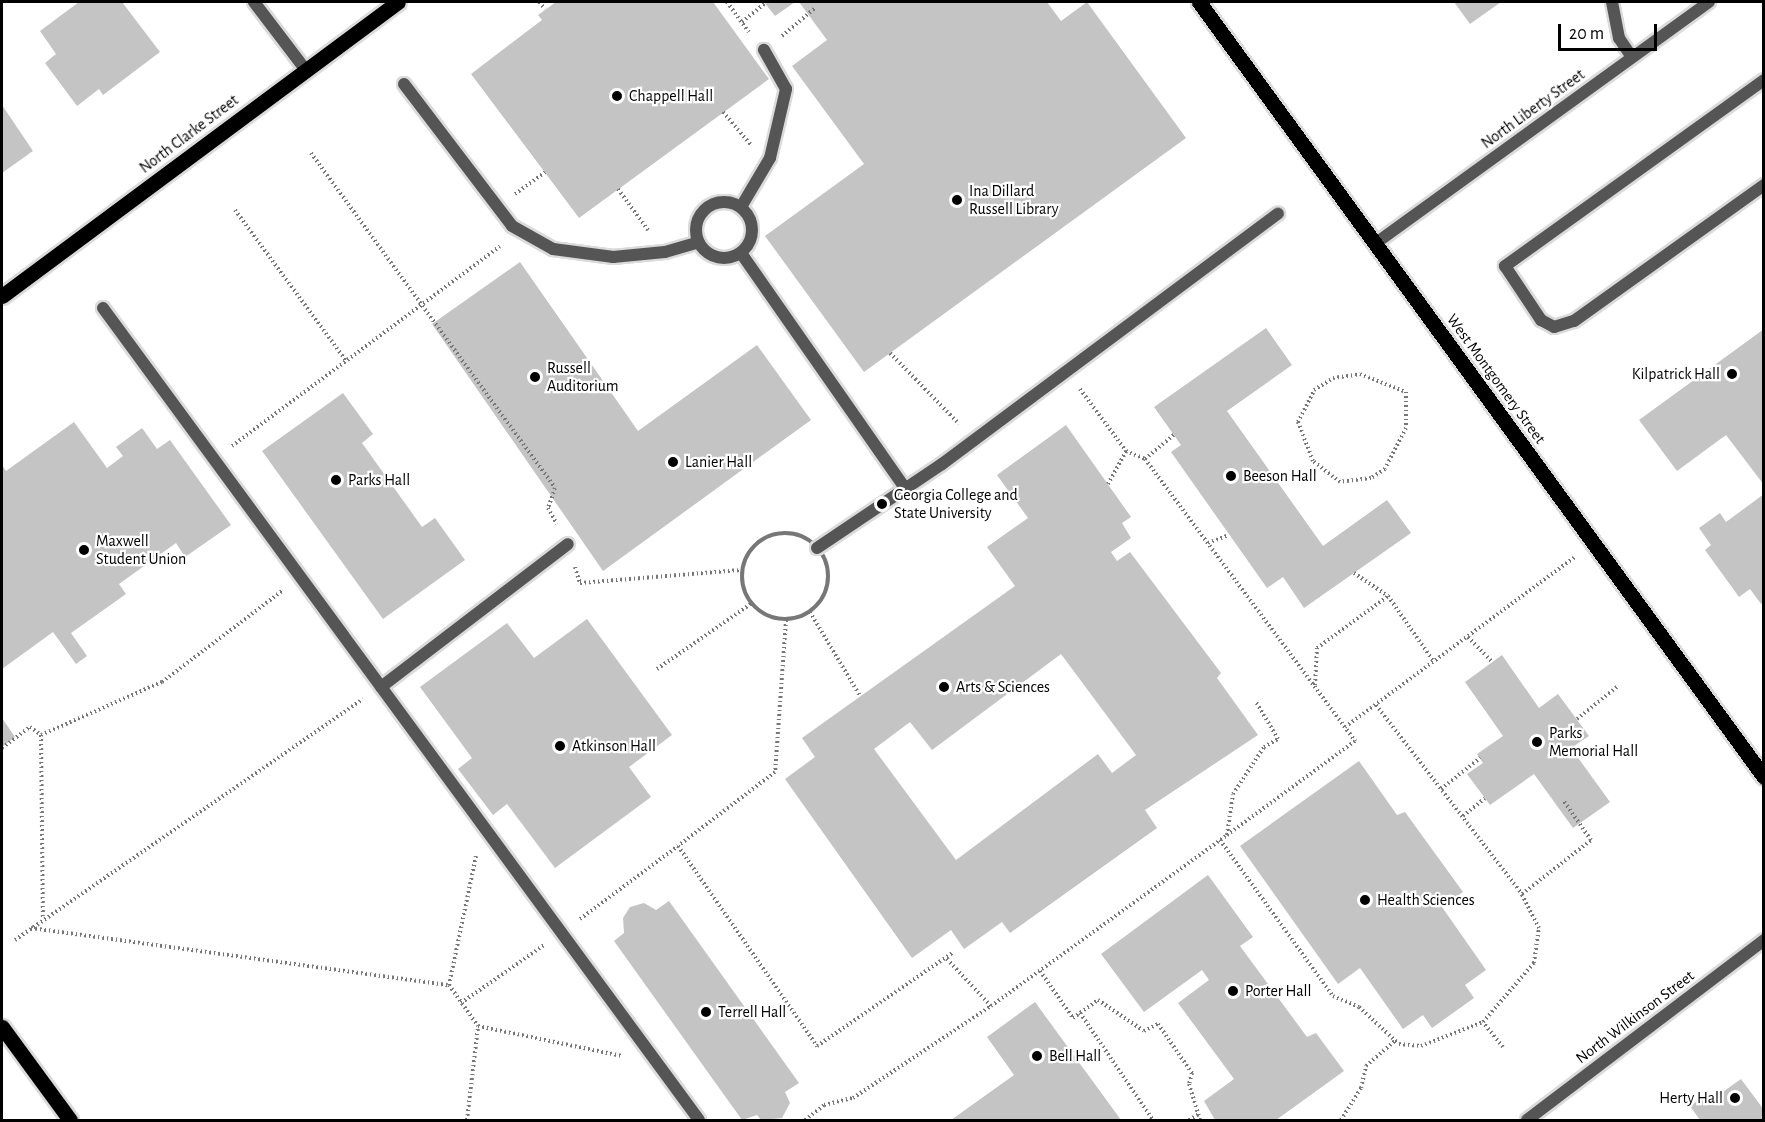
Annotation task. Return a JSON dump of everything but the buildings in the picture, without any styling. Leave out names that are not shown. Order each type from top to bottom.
[{"type":"main road","name":"North Clarke Street","points":[[2,296],[398,2]]},
{"type":"main road","name":"West Montgomery Street","points":[[1199,2],[1764,777]]},
{"type":"main road","points":[[2,1027],[70,1120]]},
{"type":"street","points":[[254,2],[305,69]]},
{"type":"street","points":[[1612,2],[1619,38],[1632,57]]},
{"type":"street","name":"North Liberty Street","points":[[1376,243],[1709,2]]},
{"type":"street","points":[[741,207],[767,164],[786,89],[764,51]]},
{"type":"street","points":[[1764,80],[1504,266],[1541,320],[1554,327],[1574,321],[1764,185]]},
{"type":"street","points":[[404,84],[498,207],[519,230],[553,249],[613,256],[665,252],[699,242]]},
{"type":"street","points":[[724,201],[741,207],[753,230],[741,253],[715,257],[699,242],[697,220],[708,207],[724,201]]},
{"type":"street","points":[[818,548],[974,440],[1278,214]]},
{"type":"street","points":[[741,253],[905,488]]},
{"type":"street","points":[[103,308],[699,1120]]},
{"type":"street","points":[[381,687],[568,544]]},
{"type":"street","name":"North Wilkinson Street","points":[[1527,1120],[1764,940]]},
{"type":"path","points":[[539,2],[545,9]]},
{"type":"path","points":[[742,22],[767,2]]},
{"type":"path","points":[[723,112],[767,164]]},
{"type":"path","points":[[310,153],[555,488]]},
{"type":"path","points":[[498,207],[545,172]]},
{"type":"path","points":[[618,189],[665,252]]},
{"type":"path","points":[[235,210],[346,362]]},
{"type":"path","points":[[214,459],[422,307],[519,230]]},
{"type":"path","points":[[890,353],[974,440]]},
{"type":"path","points":[[805,1120],[824,1105],[853,1098],[991,1006],[1355,741],[1145,459],[1126,451],[1067,371]]},
{"type":"path","points":[[1360,374],[1406,392],[1406,428],[1385,469],[1371,478],[1340,482],[1313,461],[1298,422],[1314,390],[1334,378],[1360,374]]},
{"type":"path","points":[[1145,459],[1176,433]]},
{"type":"path","points":[[1108,484],[1126,451]]},
{"type":"path","points":[[794,534],[818,548],[829,574],[827,589],[810,612],[786,620],[752,603],[743,570],[751,551],[767,537],[794,534]]},
{"type":"path","points":[[1208,543],[1229,535]]},
{"type":"path","points":[[1345,727],[1592,544]]},
{"type":"path","points":[[580,583],[743,570]]},
{"type":"path","points":[[1354,573],[1388,596],[1434,662]]},
{"type":"path","points":[[41,735],[162,682],[301,577]]},
{"type":"path","points":[[1314,686],[1317,648],[1388,596]]},
{"type":"path","points":[[657,669],[752,603]]},
{"type":"path","points":[[810,612],[860,696]]},
{"type":"path","points":[[461,1003],[561,933],[775,772],[786,620]]},
{"type":"path","points":[[1468,637],[1492,662]]},
{"type":"path","points":[[1577,719],[1618,686]]},
{"type":"path","points":[[15,940],[381,687]]},
{"type":"path","points":[[1227,835],[1233,794],[1264,747],[1278,739],[1256,702]]},
{"type":"path","points":[[1220,840],[1333,996],[1359,1007],[1395,1041],[1421,1046],[1483,1022],[1534,963],[1539,928],[1522,894],[1376,705]]},
{"type":"path","points":[[2,748],[30,727],[41,735]]},
{"type":"path","points":[[41,735],[43,919]]},
{"type":"path","points":[[1441,789],[1480,758]]},
{"type":"path","points":[[1463,816],[1485,798]]},
{"type":"path","points":[[1522,894],[1591,840],[1563,800]]},
{"type":"path","points":[[483,826],[449,985],[461,1003],[478,1026],[657,1063]]},
{"type":"path","points":[[678,846],[818,1046],[954,952]]},
{"type":"path","points":[[30,928],[449,985]]},
{"type":"path","points":[[945,958],[991,1006]]},
{"type":"path","points":[[1040,970],[1072,1018],[1098,1000],[1144,1031],[1158,1024],[1192,1073],[1189,1084],[1200,1120]]},
{"type":"path","points":[[1080,1012],[1153,1120]]},
{"type":"path","points":[[1483,1022],[1503,1047]]},
{"type":"path","points":[[467,1120],[478,1026]]},
{"type":"path","points":[[1341,1120],[1362,1088],[1366,1066],[1395,1041]]},
{"type":"path","points":[[1189,1120],[1199,1114]]},
{"type":"place","name":"Chappell Hall","points":[[617,96]]},
{"type":"place","name":"Ina Dillard Russell Library","points":[[957,200]]},
{"type":"place","name":"Kilpatrick Hall","points":[[1732,374]]},
{"type":"place","name":"Russell Auditorium","points":[[535,377]]},
{"type":"place","name":"Lanier Hall","points":[[673,462]]},
{"type":"place","name":"Beeson Hall","points":[[1231,476]]},
{"type":"place","name":"Parks Hall","points":[[336,480]]},
{"type":"place","name":"Georgia College and State University","points":[[882,504]]},
{"type":"place","name":"Maxwell Student Union","points":[[84,550]]},
{"type":"place","name":"Arts & Sciences","points":[[944,687]]},
{"type":"place","name":"Parks Memorial Hall","points":[[1537,742]]},
{"type":"place","name":"Atkinson Hall","points":[[560,746]]},
{"type":"place","name":"Health Sciences","points":[[1365,900]]},
{"type":"place","name":"Porter Hall","points":[[1233,991]]},
{"type":"place","name":"Terrell Hall","points":[[706,1012]]},
{"type":"place","name":"Bell Hall","points":[[1037,1056]]},
{"type":"place","name":"Herty Hall","points":[[1735,1098]]}]
